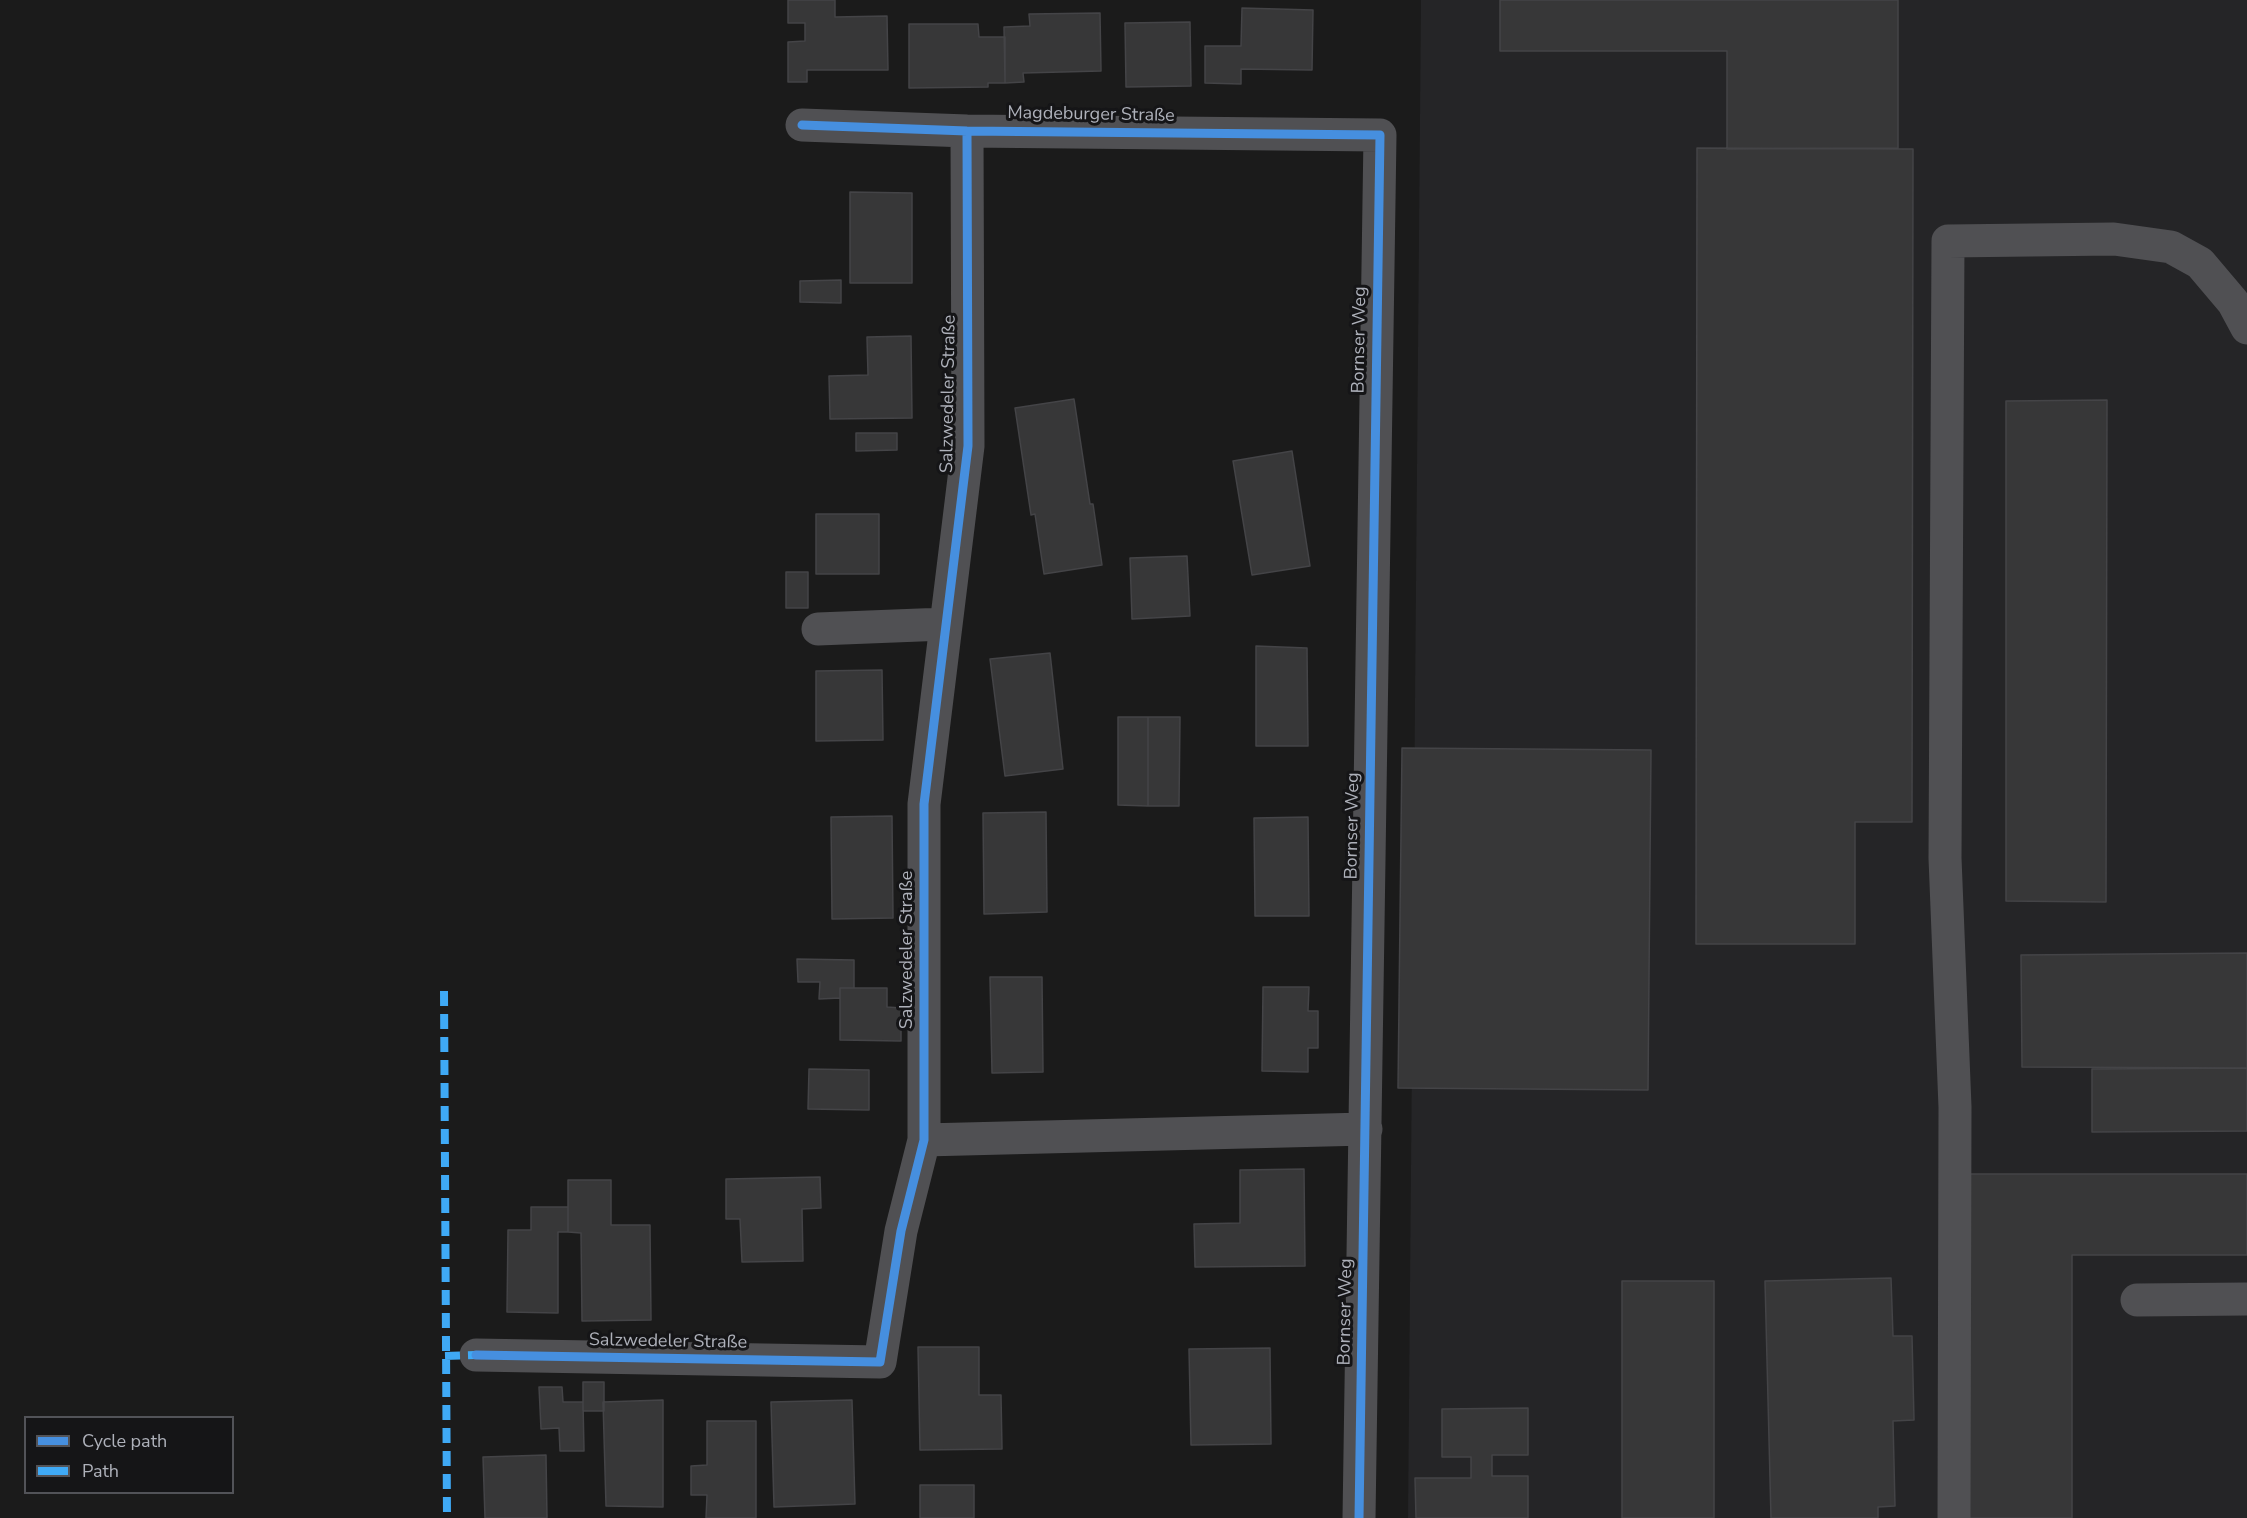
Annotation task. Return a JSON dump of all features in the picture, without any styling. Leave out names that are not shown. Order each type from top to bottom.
[{"type":"street","name":"Magdeburger Straße","points":[[802,125],[968,131],[1380,135]]},
{"type":"street","name":"Salzwedeler Straße","points":[[476,1355],[880,1362],[901,1231],[924,1140],[924,804],[968,446],[968,131]]},
{"type":"street","name":"Bornser Weg","points":[[1359,1518],[1380,135]]},
{"type":"street","points":[[1954,1518],[1955,1107],[1945,858],[1948,241],[2114,240],[2171,247],[2200,263],[2233,302],[2247,328]]},
{"type":"street","points":[[818,630],[945,624]]},
{"type":"street","points":[[924,1140],[1366,1129]]},
{"type":"street","points":[[2137,1300],[2247,1299]]},
{"type":"shaded area","points":[[1421,0],[2247,0],[2247,1518],[1408,1518]]},
{"type":"building","points":[[788,0],[835,0],[835,17],[887,16],[888,70],[807,70],[807,82],[788,82],[788,42],[805,41],[805,23],[788,23]]},
{"type":"building","points":[[1500,0],[1898,0],[1898,148],[1727,149],[1727,51],[1500,51]]},
{"type":"building","points":[[1242,8],[1313,10],[1312,70],[1241,69],[1241,84],[1205,83],[1205,46],[1241,46]]},
{"type":"building","points":[[1100,13],[1101,71],[1023,73],[1024,82],[1005,83],[1004,27],[1030,26],[1029,14]]},
{"type":"building","points":[[1190,22],[1191,86],[1126,87],[1125,23]]},
{"type":"building","points":[[909,24],[978,24],[979,37],[1005,37],[1005,83],[988,83],[988,87],[909,88]]},
{"type":"building","points":[[1697,148],[1913,149],[1912,822],[1855,822],[1855,944],[1696,944]]},
{"type":"building","points":[[850,192],[912,193],[912,283],[850,283]]},
{"type":"building","points":[[841,280],[841,303],[800,302],[800,281]]},
{"type":"building","points":[[911,336],[912,418],[830,419],[829,376],[868,375],[867,337]]},
{"type":"building","points":[[1074,399],[1102,565],[1044,574],[1035,514],[1031,515],[1015,408]]},
{"type":"building","points":[[2107,400],[2106,902],[2006,901],[2006,401]]},
{"type":"building","points":[[856,433],[897,433],[897,450],[856,451]]},
{"type":"building","points":[[1292,451],[1310,566],[1252,575],[1233,461]]},
{"type":"building","points":[[816,514],[879,514],[879,574],[816,574]]},
{"type":"building","points":[[1187,556],[1190,616],[1132,619],[1130,558]]},
{"type":"building","points":[[786,572],[808,572],[808,608],[786,608]]},
{"type":"building","points":[[1256,646],[1307,648],[1308,746],[1256,746]]},
{"type":"building","points":[[1050,653],[1063,769],[1005,776],[990,659]]},
{"type":"building","points":[[882,670],[883,740],[816,741],[816,671]]},
{"type":"building","points":[[1118,717],[1148,717],[1148,806],[1118,805]]},
{"type":"building","points":[[1148,717],[1180,717],[1179,806],[1148,806]]},
{"type":"building","points":[[1402,748],[1651,750],[1648,1090],[1398,1088]]},
{"type":"building","points":[[1046,812],[1047,912],[984,914],[983,813]]},
{"type":"building","points":[[892,816],[893,918],[832,919],[831,817]]},
{"type":"building","points":[[1308,817],[1309,916],[1255,916],[1254,818]]},
{"type":"building","points":[[2247,953],[2247,1068],[2022,1067],[2021,955]]},
{"type":"building","points":[[797,959],[854,960],[854,988],[840,988],[840,998],[819,999],[820,982],[798,982]]},
{"type":"building","points":[[990,977],[1042,977],[1043,1072],[992,1073]]},
{"type":"building","points":[[1263,987],[1309,987],[1308,1011],[1318,1011],[1318,1048],[1308,1048],[1308,1072],[1262,1071]]},
{"type":"building","points":[[840,988],[887,988],[887,1007],[901,1008],[901,1041],[840,1040]]},
{"type":"building","points":[[2247,1068],[2247,1131],[2092,1132],[2092,1069]]},
{"type":"building","points":[[809,1069],[869,1070],[869,1110],[808,1109]]},
{"type":"building","points":[[1304,1169],[1305,1266],[1195,1267],[1194,1224],[1240,1223],[1240,1170]]},
{"type":"building","points":[[1968,1174],[2247,1174],[2247,1255],[2072,1255],[2072,1518],[1968,1518]]},
{"type":"building","points":[[820,1177],[821,1208],[802,1209],[803,1261],[742,1262],[740,1219],[726,1219],[726,1179]]},
{"type":"building","points":[[568,1180],[611,1180],[611,1225],[650,1225],[651,1320],[582,1321],[581,1233],[568,1232]]},
{"type":"building","points":[[531,1207],[568,1207],[568,1232],[558,1232],[558,1313],[507,1312],[508,1230],[531,1230]]},
{"type":"building","points":[[1891,1278],[1893,1336],[1912,1336],[1914,1420],[1893,1421],[1895,1506],[1878,1507],[1878,1518],[1771,1518],[1765,1281]]},
{"type":"building","points":[[1622,1281],[1714,1281],[1714,1518],[1622,1518]]},
{"type":"building","points":[[918,1347],[979,1347],[979,1395],[1001,1395],[1002,1449],[920,1450]]},
{"type":"building","points":[[1270,1348],[1271,1444],[1191,1445],[1189,1349]]},
{"type":"building","points":[[583,1382],[604,1382],[604,1411],[583,1411]]},
{"type":"building","points":[[539,1387],[562,1387],[563,1402],[583,1402],[584,1451],[560,1451],[559,1428],[541,1429]]},
{"type":"building","points":[[663,1400],[663,1507],[606,1506],[603,1402]]},
{"type":"building","points":[[852,1400],[855,1504],[774,1507],[771,1402]]},
{"type":"building","points":[[1528,1408],[1528,1455],[1492,1455],[1492,1476],[1528,1476],[1528,1518],[1416,1518],[1415,1478],[1471,1478],[1471,1457],[1442,1457],[1442,1409]]},
{"type":"building","points":[[707,1421],[756,1421],[756,1518],[706,1518],[707,1495],[691,1495],[691,1466],[707,1465]]},
{"type":"building","points":[[546,1455],[547,1518],[485,1518],[483,1457]]},
{"type":"building","points":[[920,1485],[974,1485],[974,1518],[920,1518]]},
{"type":"marked path","points":[[444,991],[447,1518]]},
{"type":"marked path","points":[[445,1356],[476,1355]]},
{"type":"cycle path","points":[[802,125],[967,131],[1380,135],[1359,1518]]},
{"type":"cycle path","points":[[476,1355],[880,1362],[901,1231],[924,1140],[924,804],[968,446],[967,131]]}]
